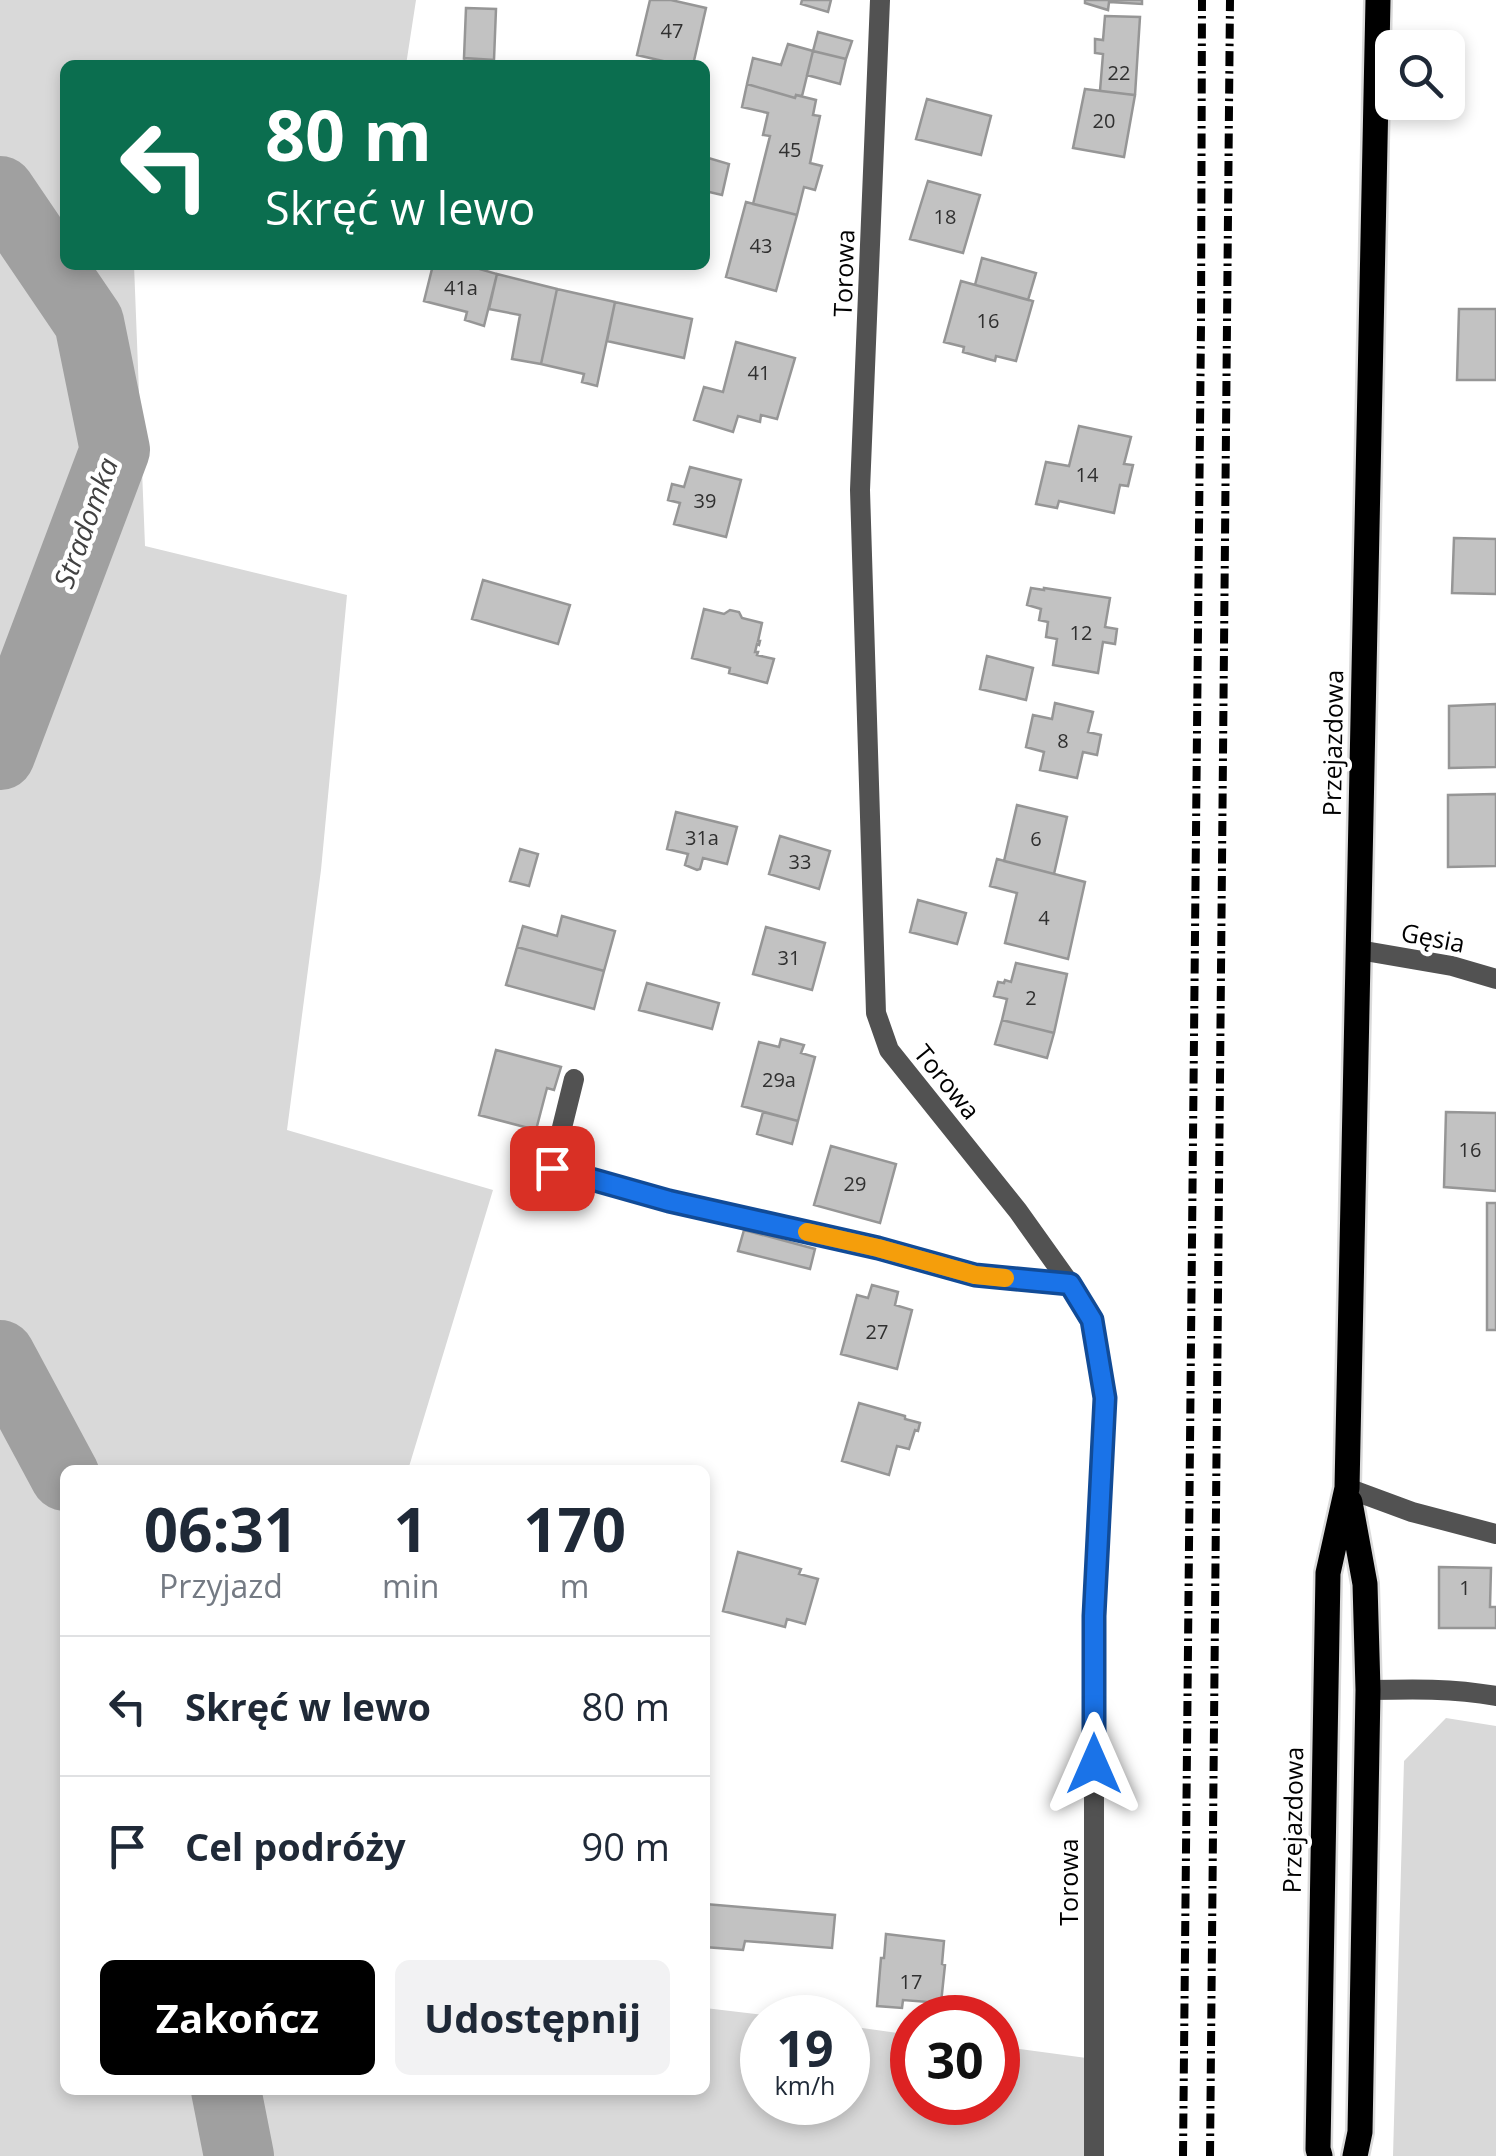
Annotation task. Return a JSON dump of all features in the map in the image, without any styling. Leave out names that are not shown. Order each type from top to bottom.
[{"type":"main road","name":"Przejazdowa","points":[[1320,2156],[1328,1573],[1347,1488],[1378,0]]},
{"type":"main road","name":"Przejazdowa","points":[[1347,1488],[1365,1584],[1368,1690],[1360,2132],[1355,2156]]},
{"type":"street","name":"Torowa","points":[[880,0],[860,490],[876,1014],[889,1050],[1018,1210],[1092,1320],[1105,1398],[1094,1616],[1094,2156]]},
{"type":"street","name":"Gęsia","points":[[1359,950],[1496,978]]},
{"type":"street","points":[[574,1079],[552,1168],[669,1201],[878,1248],[975,1275],[1070,1284]]},
{"type":"street","points":[[1347,1488],[1412,1512],[1496,1534]]},
{"type":"street","points":[[1368,1690],[1432,1688],[1496,1696]]},
{"type":"shaded area","points":[[0,0],[416,0],[407,60],[60,60],[60,270],[134,270],[145,546],[347,595],[321,870],[287,1130],[493,1190],[410,1465],[60,1465],[60,2095],[710,2095],[710,2009],[740,2012],[740,2125],[870,2125],[870,2029],[890,2032],[890,2125],[1020,2125],[1020,2049],[1094,2059],[1094,2156],[0,2156]]},
{"type":"shaded area","points":[[1446,1718],[1496,1726],[1496,2156],[1393,2156],[1404,1761]]},
{"type":"building","points":[[650,0],[706,8],[694,60],[658,60],[637,55]]},
{"type":"building","points":[[802,0],[831,0],[828,12],[801,4]]},
{"type":"building","points":[[1085,0],[1142,0],[1142,4],[1109,2],[1108,10]]},
{"type":"building","points":[[466,8],[496,9],[494,60],[464,58]]},
{"type":"building","points":[[1105,16],[1140,17],[1135,95],[1100,91],[1103,54],[1095,53],[1095,39],[1103,40]]},
{"type":"building","points":[[818,32],[852,41],[846,59],[813,51]]},
{"type":"building","points":[[788,44],[813,51],[802,96],[795,98],[747,84],[753,58],[781,65]]},
{"type":"building","points":[[813,51],[846,59],[840,84],[807,75]]},
{"type":"building","points":[[747,84],[816,100],[813,115],[820,116],[810,163],[822,166],[815,190],[804,187],[797,215],[753,204],[770,136],[763,135],[768,113],[742,107]]},
{"type":"building","points":[[1085,89],[1135,95],[1124,157],[1073,148]]},
{"type":"building","points":[[927,99],[991,116],[981,155],[916,139]]},
{"type":"building","points":[[710,158],[729,164],[722,195],[710,192]]},
{"type":"building","points":[[928,181],[980,195],[963,253],[910,239]]},
{"type":"building","points":[[746,202],[797,215],[776,291],[726,277]]},
{"type":"building","points":[[982,258],[1036,273],[1028,300],[975,285]]},
{"type":"building","points":[[432,270],[483,270],[497,274],[484,326],[465,320],[467,312],[424,301]]},
{"type":"building","points":[[497,274],[557,289],[541,364],[512,359],[520,315],[489,309]]},
{"type":"building","points":[[961,281],[1033,301],[1016,361],[996,356],[995,361],[944,342]]},
{"type":"building","points":[[557,289],[615,302],[597,386],[582,382],[584,374],[541,364]]},
{"type":"building","points":[[615,302],[692,319],[684,358],[607,341]]},
{"type":"building","points":[[1459,309],[1496,309],[1496,380],[1457,380]]},
{"type":"building","points":[[736,342],[795,358],[777,419],[761,415],[760,422],[738,416],[733,432],[694,420],[704,387],[723,392]]},
{"type":"building","points":[[1079,426],[1131,437],[1124,464],[1133,465],[1128,486],[1120,485],[1114,513],[1059,501],[1057,508],[1036,504],[1046,462],[1069,466]]},
{"type":"building","points":[[690,467],[741,480],[726,537],[674,524],[680,503],[668,500],[672,484],[684,487]]},
{"type":"building","points":[[1454,538],[1496,539],[1496,594],[1452,593]]},
{"type":"building","points":[[483,580],[570,605],[558,644],[472,619]]},
{"type":"building","points":[[1031,588],[1110,598],[1105,627],[1117,629],[1115,644],[1103,642],[1098,673],[1053,665],[1057,639],[1046,637],[1048,622],[1039,620],[1041,609],[1027,605]]},
{"type":"building","points":[[704,609],[724,614],[730,610],[739,612],[742,618],[762,623],[755,652],[774,659],[767,683],[692,658]]},
{"type":"building","points":[[987,656],[1033,668],[1026,700],[980,689]]},
{"type":"building","points":[[1055,703],[1093,712],[1088,732],[1101,735],[1097,755],[1083,752],[1077,778],[1040,770],[1044,752],[1026,747],[1033,715],[1052,719]]},
{"type":"building","points":[[1496,704],[1496,767],[1449,768],[1449,706]]},
{"type":"building","points":[[1496,794],[1496,866],[1448,867],[1448,795]]},
{"type":"building","points":[[1017,805],[1067,817],[1054,874],[1004,861]]},
{"type":"building","points":[[676,812],[737,827],[727,864],[703,858],[697,870],[685,865],[688,854],[667,849]]},
{"type":"building","points":[[780,836],[830,851],[819,889],[769,874]]},
{"type":"building","points":[[520,849],[538,854],[529,886],[510,881]]},
{"type":"building","points":[[997,859],[1085,882],[1068,959],[1005,943],[1017,893],[990,886]]},
{"type":"building","points":[[918,900],[966,913],[957,944],[910,932]]},
{"type":"building","points":[[562,916],[615,931],[604,971],[517,947],[523,926],[557,936]]},
{"type":"building","points":[[766,927],[825,943],[812,990],[753,974]]},
{"type":"building","points":[[517,947],[604,971],[594,1009],[506,985]]},
{"type":"building","points":[[1016,963],[1067,974],[1054,1033],[1002,1020],[1007,999],[994,996],[998,982],[1011,982]]},
{"type":"building","points":[[647,983],[719,1003],[712,1029],[639,1010]]},
{"type":"building","points":[[1002,1020],[1054,1033],[1047,1058],[995,1044]]},
{"type":"building","points":[[781,1039],[804,1045],[801,1053],[815,1057],[798,1121],[742,1106],[759,1042],[779,1047]]},
{"type":"building","points":[[496,1050],[561,1067],[554,1090],[547,1088],[536,1130],[479,1115]]},
{"type":"building","points":[[763,1112],[798,1121],[792,1144],[757,1134]]},
{"type":"building","points":[[1446,1112],[1496,1113],[1496,1191],[1444,1187]]},
{"type":"building","points":[[831,1146],[896,1164],[880,1223],[814,1205]]},
{"type":"building","points":[[1487,1203],[1496,1203],[1496,1330],[1487,1330]]},
{"type":"building","points":[[744,1230],[815,1249],[810,1269],[738,1251]]},
{"type":"building","points":[[872,1285],[898,1292],[895,1305],[912,1310],[897,1369],[841,1354],[857,1295],[868,1298]]},
{"type":"building","points":[[859,1403],[920,1423],[909,1449],[897,1446],[889,1475],[842,1461]]},
{"type":"building","points":[[738,1552],[801,1569],[799,1574],[818,1579],[805,1624],[787,1619],[785,1627],[723,1611]]},
{"type":"building","points":[[1439,1567],[1491,1568],[1490,1607],[1496,1607],[1496,1628],[1439,1628]]},
{"type":"building","points":[[710,1904],[835,1915],[832,1948],[745,1941],[743,1950],[710,1947]]},
{"type":"building","points":[[886,1934],[944,1941],[942,1995],[890,1995],[890,2007],[877,2006]]},
{"type":"waterway","name":"Stradomka","points":[[0,191],[89,322],[115,450],[0,755]]},
{"type":"waterway","name":"Stradomka","points":[[0,1355],[60,1467]]},
{"type":"waterway","name":"Stradomka","points":[[227,2095],[239,2156]]},
{"type":"railway","points":[[1183,2156],[1202,0]]},
{"type":"railway","points":[[1210,2156],[1230,0]]},
{"type":"slow traffic","points":[[807,1232],[975,1275],[1005,1278]]},
{"type":"route","points":[[552,1168],[669,1201],[878,1248],[975,1275],[1070,1284],[1092,1320],[1105,1398],[1094,1616],[1094,1764]]}]
